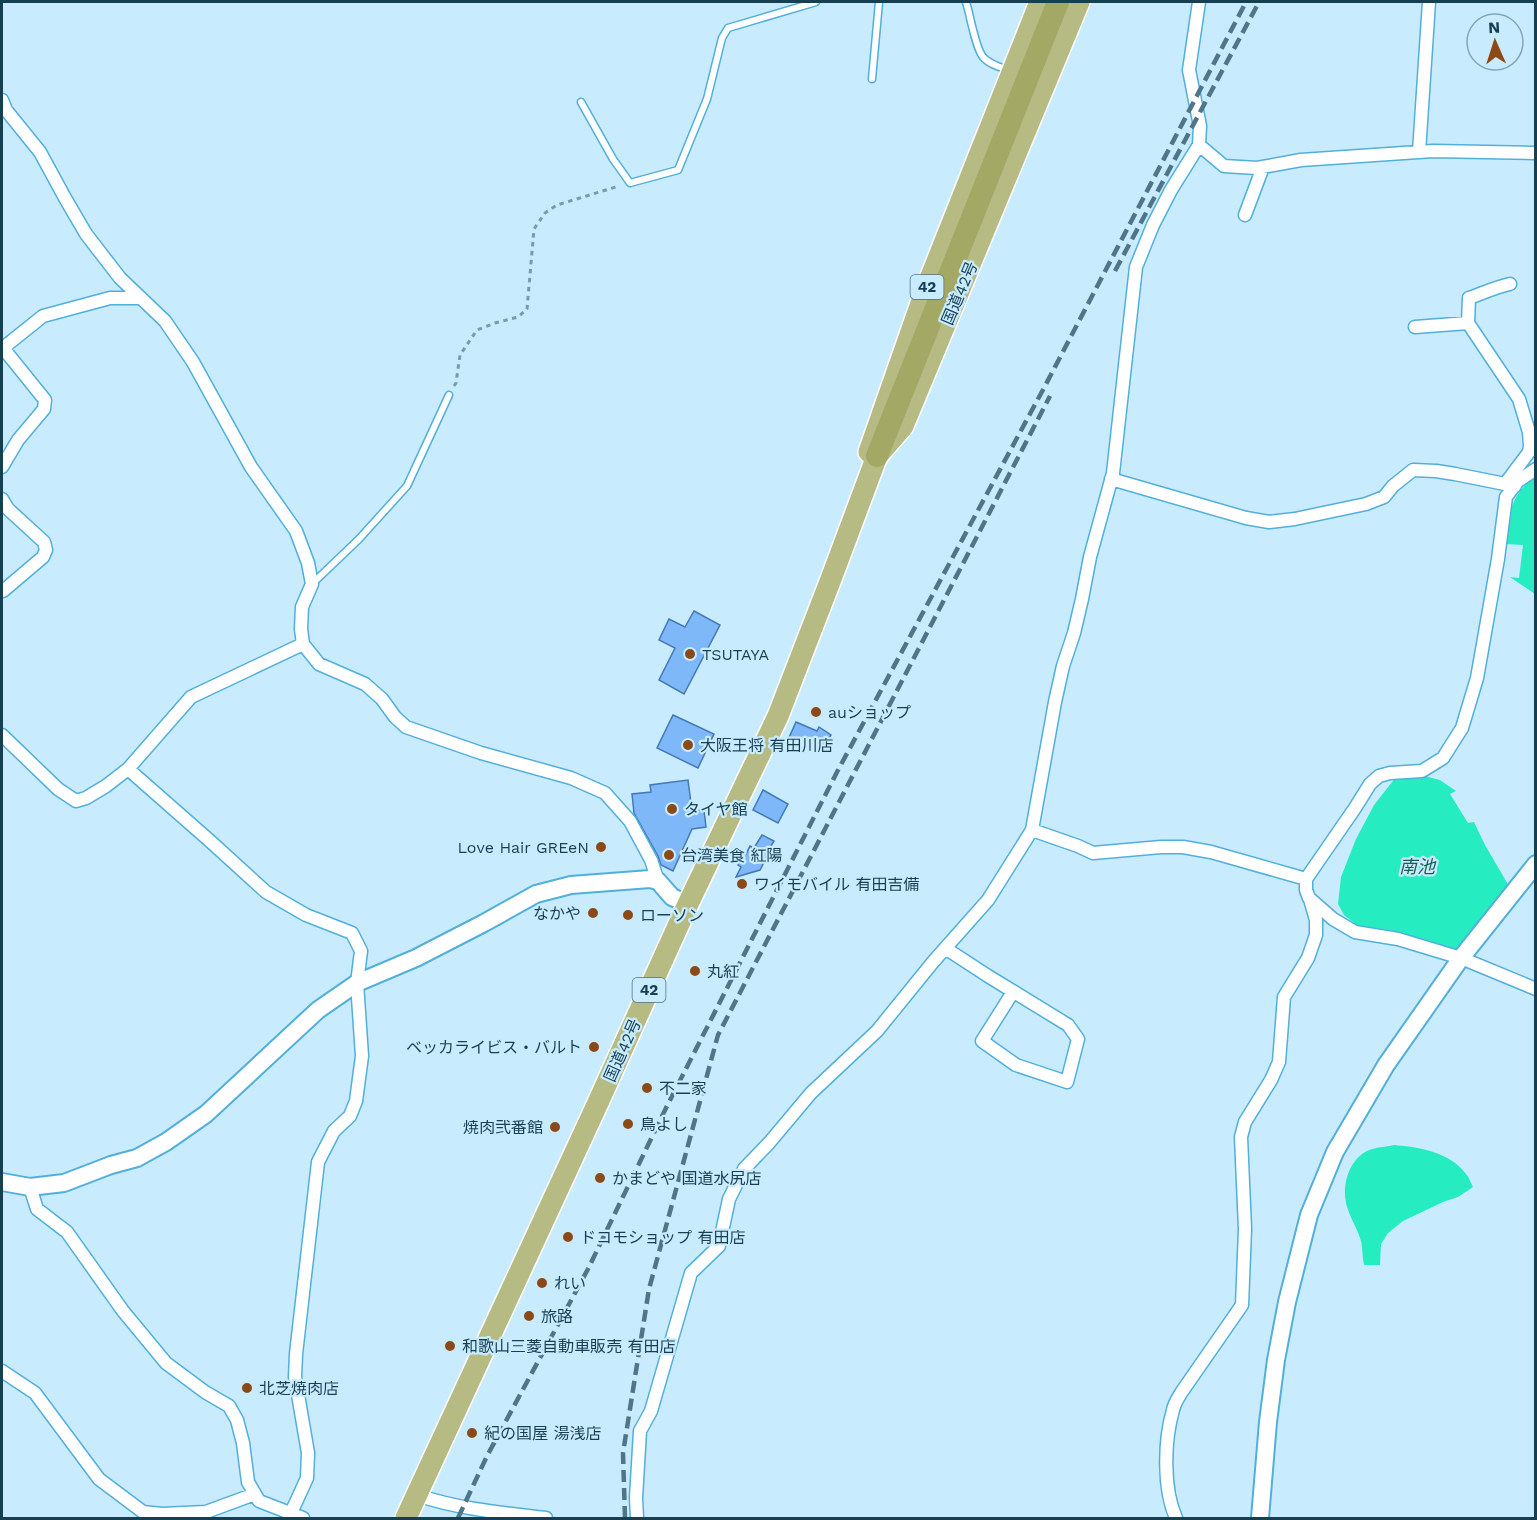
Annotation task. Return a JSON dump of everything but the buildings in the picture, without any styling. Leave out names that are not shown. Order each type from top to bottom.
[{"type":"highway","name":"国道42号","points":[[831,579],[878,422],[926,289],[1021,70],[1040,2]]},
{"type":"highway","points":[[877,456],[1021,70],[1058,2]]},
{"type":"highway","name":"国道42号","points":[[406,1518],[688,904],[778,716],[877,456],[903,426],[1079,2]]},
{"type":"street","points":[[638,1518],[636,1497],[640,1431],[651,1410],[692,1273],[718,1246],[729,1199],[744,1168],[769,1143],[811,1093],[877,1031],[988,900],[1032,830],[1054,702],[1083,599],[1090,557],[1111,479],[1136,267],[1153,225],[1171,190],[1199,145],[1200,126],[1189,70],[1198,2]]},
{"type":"street","points":[[1419,152],[1429,2]]},
{"type":"street","points":[[3,107],[40,152],[86,234],[120,279],[165,321],[194,362],[251,467],[296,531],[308,563],[312,584],[302,607],[303,644],[319,664],[365,684],[382,699],[395,717],[406,727],[473,750],[571,778],[604,793],[630,821],[651,860],[658,881],[672,897],[688,904]]},
{"type":"street","points":[[1199,145],[1224,166],[1257,168],[1300,160],[1433,151],[1536,153]]},
{"type":"street","points":[[1245,215],[1263,167]]},
{"type":"street","points":[[1176,1518],[1170,1506],[1167,1466],[1173,1408],[1242,1305],[1245,1229],[1241,1137],[1245,1122],[1271,1080],[1279,1062],[1284,997],[1308,958],[1316,935],[1316,920],[1306,890],[1305,879],[1370,784],[1379,776],[1422,771],[1443,758],[1462,728],[1478,678],[1506,497],[1530,446],[1529,432],[1519,399],[1468,323],[1469,298],[1510,284]]},
{"type":"street","points":[[2,467],[18,440],[44,409],[45,400],[3,348],[43,316],[110,298],[141,298]]},
{"type":"street","points":[[1415,327],[1468,323]]},
{"type":"street","points":[[1111,479],[1246,518],[1269,522],[1314,516],[1366,504],[1384,497],[1393,486],[1413,471],[1436,471],[1510,485],[1536,469]]},
{"type":"street","points":[[2,499],[8,509],[44,543],[46,550],[43,557],[3,591]]},
{"type":"street","points":[[2,735],[58,789],[76,801],[86,798],[128,769],[191,697],[303,644]]},
{"type":"street","points":[[30,1187],[37,1209],[67,1232],[123,1311],[166,1364],[229,1406],[237,1420],[243,1443],[248,1482],[259,1501],[297,1516],[307,1478],[308,1453],[295,1377],[296,1354],[314,1189],[318,1161],[334,1131],[350,1116],[356,1101],[362,1056],[357,983],[361,951],[352,933],[306,915],[266,892],[128,769]]},
{"type":"street","points":[[1032,830],[1094,854],[1183,847],[1211,852],[1305,879]]},
{"type":"street","points":[[1260,1518],[1268,1422],[1287,1302],[1309,1215],[1335,1152],[1386,1065],[1461,958],[1536,864]]},
{"type":"street","points":[[2,1182],[30,1187],[64,1183],[137,1158],[206,1114],[318,1010],[357,983],[416,958],[536,894],[571,885],[650,879],[658,881]]},
{"type":"street","points":[[1309,898],[1333,919],[1355,932],[1398,939],[1461,958],[1536,989]]},
{"type":"street","points":[[945,948],[1068,1025],[1078,1039],[1067,1082],[1016,1065],[982,1041],[1013,992]]},
{"type":"street","points":[[2,1371],[35,1393],[99,1479],[143,1512],[162,1514],[206,1512],[255,1494]]},
{"type":"street","points":[[417,1495],[441,1503],[477,1510],[540,1518]]},
{"type":"lane","points":[[581,102],[612,159],[630,183],[678,170],[707,99],[722,38],[728,28],[816,2]]},
{"type":"lane","points":[[872,79],[879,2]]},
{"type":"lane","points":[[966,2],[982,56],[994,65],[1021,70]]},
{"type":"lane","points":[[312,584],[359,539],[407,486],[449,396]]},
{"type":"path","points":[[449,396],[456,383],[460,355],[477,330],[518,317],[527,309],[534,229],[545,213],[557,205],[630,183]]},
{"type":"water","points":[[1535,475],[1535,594],[1510,577],[1519,578],[1523,545],[1505,544],[1515,499]]},
{"type":"water","name":"南池","points":[[1421,775],[1440,780],[1456,791],[1450,794],[1468,823],[1474,822],[1509,886],[1458,950],[1389,930],[1367,929],[1344,915],[1338,904],[1341,877],[1356,839],[1374,805],[1396,777]]},
{"type":"water","points":[[1394,1145],[1424,1149],[1452,1160],[1468,1177],[1473,1187],[1458,1197],[1403,1221],[1388,1233],[1381,1244],[1380,1265],[1364,1265],[1361,1241],[1346,1203],[1346,1181],[1351,1167],[1361,1155],[1373,1149]]},
{"type":"railway","points":[[458,1518],[487,1456],[588,1269],[666,1108],[837,772],[1045,386],[1246,2]]},
{"type":"railway","points":[[1115,271],[1259,2]]},
{"type":"railway","points":[[625,1518],[623,1453],[649,1289],[718,1035],[1050,396]]},
{"type":"place","name":"TSUTAYA","points":[[690,654]]},
{"type":"place","name":"auショップ","points":[[816,712]]},
{"type":"place","name":"大阪王将 有田川店","points":[[688,745]]},
{"type":"place","name":"タイヤ館","points":[[672,809]]},
{"type":"place","name":"Love Hair GREeN","points":[[601,847]]},
{"type":"place","name":"台湾美食 紅陽","points":[[669,855]]},
{"type":"place","name":"ワイモバイル 有田吉備","points":[[742,884]]},
{"type":"place","name":"なかや","points":[[593,913]]},
{"type":"place","name":"ローソン","points":[[628,915]]},
{"type":"place","name":"丸紅","points":[[695,971]]},
{"type":"place","name":"ベッカライビス・バルト","points":[[594,1047]]},
{"type":"place","name":"不二家","points":[[647,1088]]},
{"type":"place","name":"鳥よし","points":[[628,1124]]},
{"type":"place","name":"焼肉弐番館","points":[[555,1127]]},
{"type":"place","name":"かまどや 国道水尻店","points":[[600,1178]]},
{"type":"place","name":"ドコモショップ 有田店","points":[[568,1237]]},
{"type":"place","name":"れい","points":[[542,1283]]},
{"type":"place","name":"旅路","points":[[529,1316]]},
{"type":"place","name":"和歌山三菱自動車販売 有田店","points":[[450,1346]]},
{"type":"place","name":"北芝焼肉店","points":[[247,1388]]},
{"type":"place","name":"紀の国屋 湯浅店","points":[[472,1433]]}]
